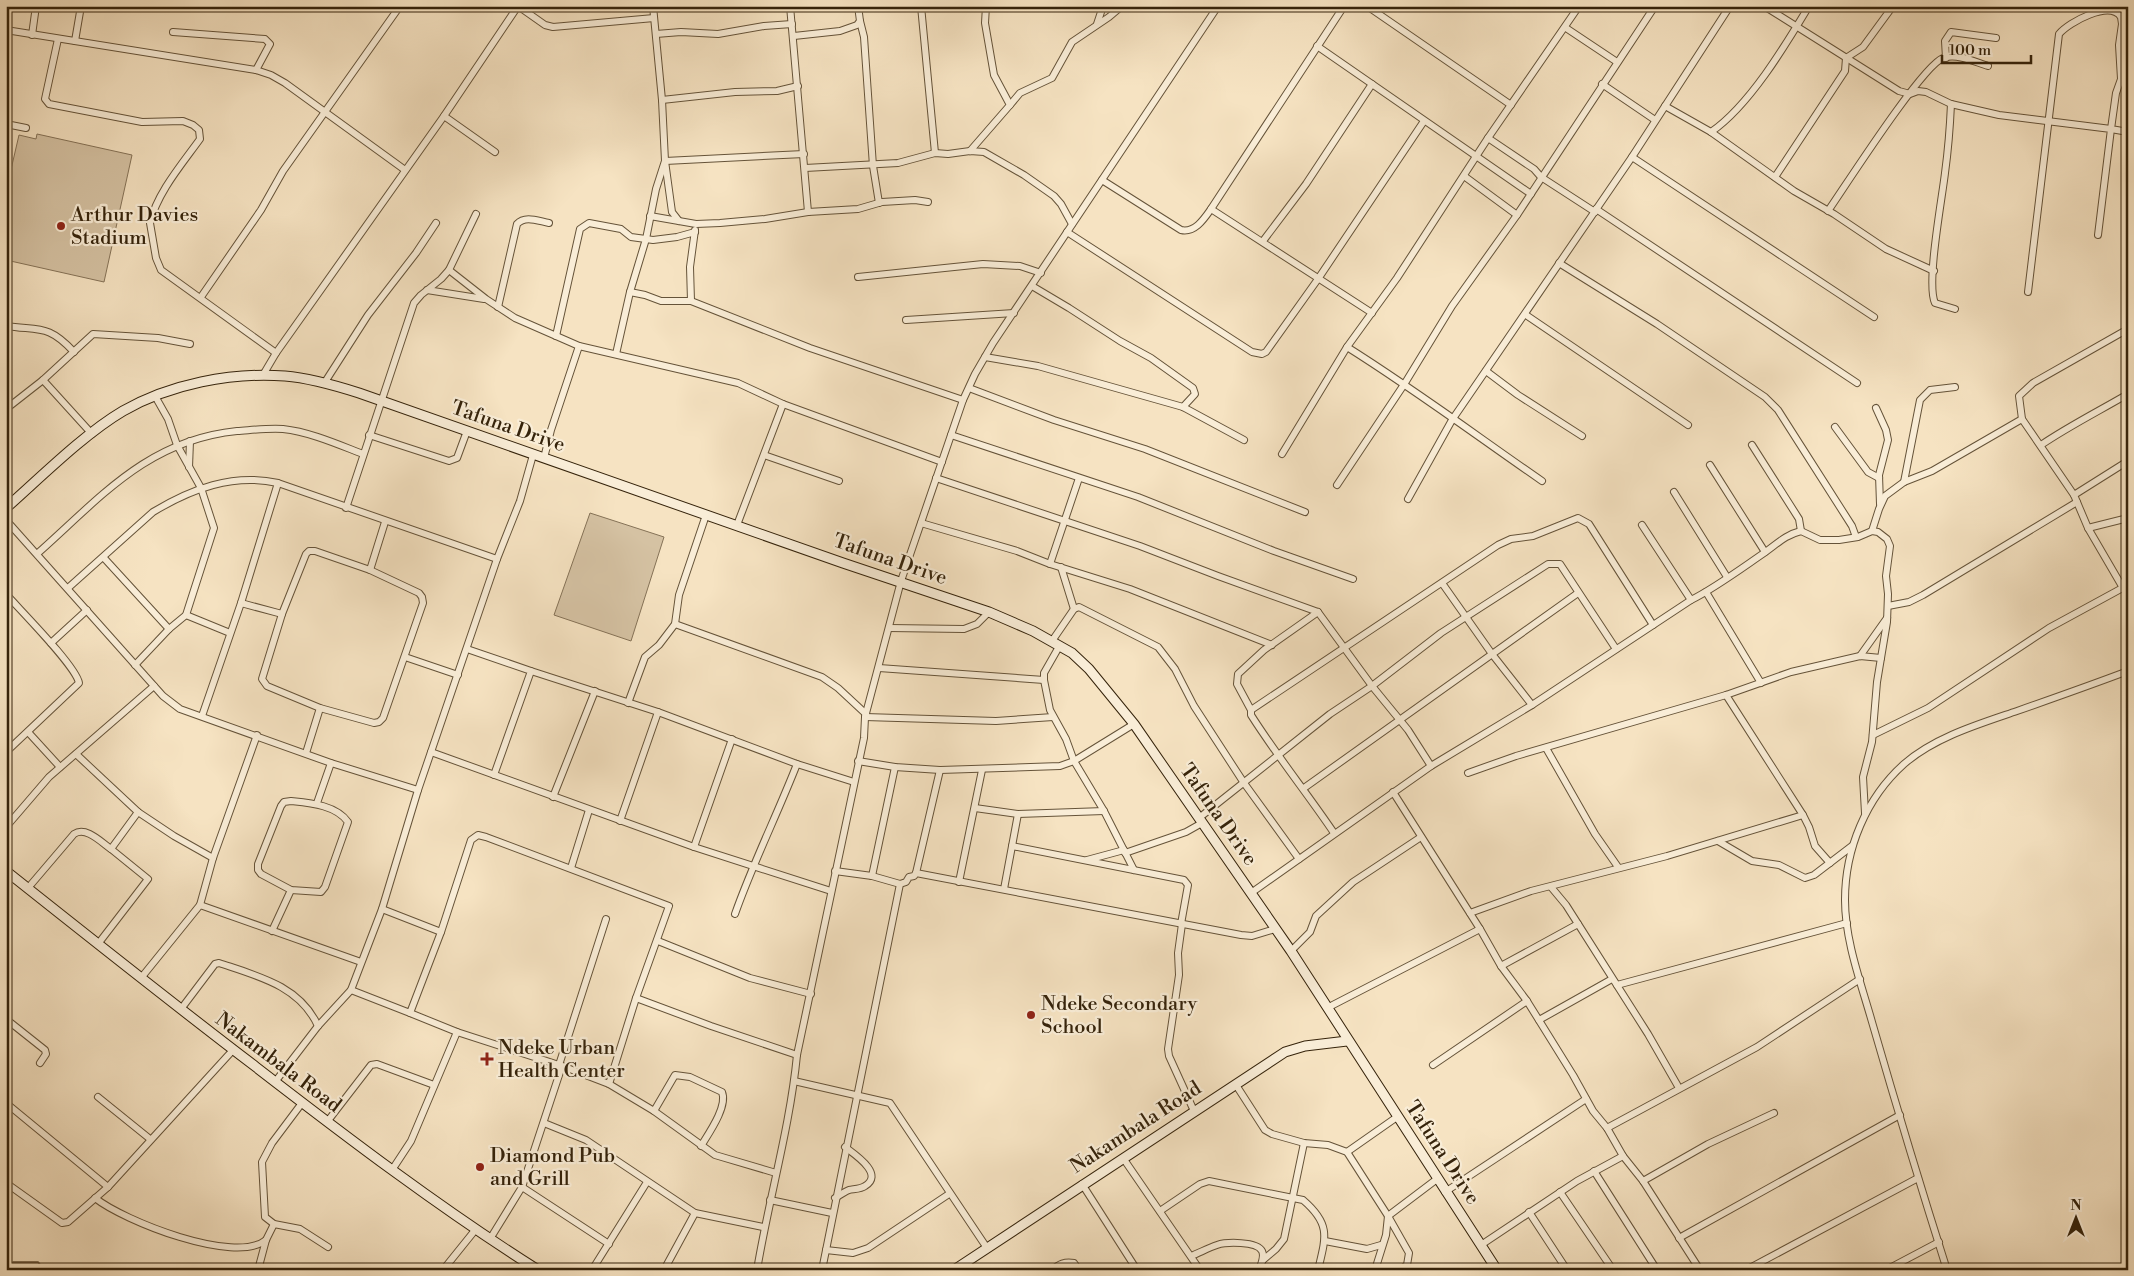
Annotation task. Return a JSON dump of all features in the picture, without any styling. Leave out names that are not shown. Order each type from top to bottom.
[{"type":"main road","name":"Tafuna Drive","points":[[6,508],[92,434],[123,411],[155,396],[204,382],[263,375],[285,376],[325,382],[467,431],[989,612],[1056,643],[1089,669],[1134,724],[1291,951],[1496,1270]]},
{"type":"main road","name":"Nakambala Road","points":[[6,871],[327,1122],[490,1239],[538,1270]]},
{"type":"main road","name":"Nakambala Road","points":[[954,1270],[1285,1052],[1305,1046],[1347,1040]]},
{"type":"street","points":[[32,34],[36,6]]},
{"type":"street","points":[[75,41],[81,6]]},
{"type":"street","points":[[201,298],[261,210],[283,172],[400,6]]},
{"type":"street","points":[[263,375],[276,353],[444,116],[518,6],[545,25],[553,27],[654,18]]},
{"type":"street","points":[[653,6],[662,100],[665,161],[672,212],[680,222]]},
{"type":"street","points":[[790,6],[808,212]]},
{"type":"street","points":[[858,6],[864,37],[874,166],[879,203]]},
{"type":"street","points":[[921,6],[935,153]]},
{"type":"street","points":[[986,6],[985,23],[994,75],[1010,105]]},
{"type":"street","points":[[1097,24],[1103,6]]},
{"type":"street","points":[[970,151],[1020,93],[1052,78],[1072,42],[1109,18],[1122,6]]},
{"type":"street","points":[[757,1270],[763,1227],[794,1081],[797,1055],[864,738],[865,716],[900,581],[963,400],[985,357],[1218,6]]},
{"type":"street","points":[[1102,180],[1181,230],[1192,229],[1212,209],[1344,6]]},
{"type":"street","points":[[1367,6],[1511,105]]},
{"type":"street","points":[[1282,454],[1347,347],[1372,313],[1488,138],[1566,28],[1579,6]]},
{"type":"street","points":[[1337,485],[1405,384],[1452,306],[1517,215],[1655,6]]},
{"type":"street","points":[[1408,499],[1452,420],[1526,315],[1730,6]]},
{"type":"street","points":[[1764,6],[1893,89],[1910,94],[1918,91],[1926,92],[1951,104],[1999,115],[2128,132]]},
{"type":"street","points":[[1711,132],[1729,119],[1744,103],[1797,28],[1810,6]]},
{"type":"street","points":[[1846,58],[1863,47],[1893,6]]},
{"type":"street","points":[[2028,292],[2059,34],[2072,23],[2101,9],[2108,9],[2119,13],[2122,24],[2118,45],[2121,80],[2116,94],[2098,235]]},
{"type":"street","points":[[794,36],[851,28],[860,21]]},
{"type":"street","points":[[656,34],[681,32],[718,34],[764,26],[792,24]]},
{"type":"street","points":[[1566,28],[1617,62]]},
{"type":"street","points":[[6,30],[256,70],[278,78],[405,170]]},
{"type":"street","points":[[173,32],[265,39],[270,44],[256,70]]},
{"type":"street","points":[[1946,58],[1945,41],[1951,32],[1996,38]]},
{"type":"street","points":[[58,39],[45,99],[50,104],[142,122],[183,121],[193,125],[198,130],[200,139],[162,196],[150,223],[156,258],[161,270],[276,353]]},
{"type":"street","points":[[1317,46],[1531,194]]},
{"type":"street","points":[[1775,177],[1845,71],[1846,58]]},
{"type":"street","points":[[1828,211],[1910,94],[1936,63],[1946,58],[1965,58],[1988,66]]},
{"type":"street","points":[[1845,71],[1860,66]]},
{"type":"street","points":[[1263,241],[1306,184],[1372,84]]},
{"type":"street","points":[[1602,84],[1655,120]]},
{"type":"street","points":[[662,100],[735,92],[777,91],[798,86]]},
{"type":"street","points":[[1951,104],[1932,292],[1935,303],[1955,309]]},
{"type":"street","points":[[1665,106],[1711,132],[1775,177],[1886,248],[1934,271]]},
{"type":"street","points":[[444,116],[495,152]]},
{"type":"street","points":[[1067,232],[1257,354],[1266,352],[1318,279],[1424,121]]},
{"type":"street","points":[[6,124],[26,128]]},
{"type":"street","points":[[1488,138],[1534,169],[1541,177],[1595,210],[1857,383]]},
{"type":"street","points":[[805,168],[834,165],[874,166],[908,161],[935,153],[984,152],[1024,175],[1054,196],[1061,204],[1072,224]]},
{"type":"street","points":[[665,161],[804,154]]},
{"type":"street","points":[[1632,157],[1874,317]]},
{"type":"street","points":[[616,354],[630,292],[646,239],[650,216],[665,161]]},
{"type":"street","points":[[1464,176],[1517,215]]},
{"type":"street","points":[[650,216],[696,224],[765,219],[808,212],[858,209],[879,203],[915,200],[928,202]]},
{"type":"street","points":[[1212,209],[1372,313]]},
{"type":"street","points":[[346,508],[414,303],[449,270],[476,214]]},
{"type":"street","points":[[498,307],[517,224],[521,220],[526,219],[549,223]]},
{"type":"street","points":[[325,382],[368,315],[416,253],[436,223]]},
{"type":"street","points":[[556,336],[580,229],[589,223],[621,229],[631,236],[666,240],[695,232]]},
{"type":"street","points":[[690,300],[690,267],[696,224]]},
{"type":"street","points":[[1559,263],[1657,324],[1765,397],[1778,410],[1852,526],[1856,537]]},
{"type":"street","points":[[858,277],[983,264],[1020,266],[1041,273]]},
{"type":"street","points":[[449,270],[486,299],[515,318],[579,346],[738,383],[783,404],[942,462]]},
{"type":"street","points":[[1032,286],[1120,342],[1151,358],[1193,388],[1195,394],[1183,407]]},
{"type":"street","points":[[427,290],[486,299]]},
{"type":"street","points":[[630,292],[644,294],[661,300],[690,300],[810,348],[963,400]]},
{"type":"street","points":[[906,320],[1014,313]]},
{"type":"street","points":[[1526,315],[1688,425]]},
{"type":"street","points":[[6,326],[40,328],[53,333],[74,352]]},
{"type":"street","points":[[1873,735],[1928,708],[2043,632],[2125,586],[2088,528],[2076,499],[2042,445],[2022,418],[2019,396],[2022,391],[2074,358],[2128,329]]},
{"type":"street","points":[[6,409],[43,380],[93,334],[158,338],[190,344]]},
{"type":"street","points":[[544,458],[551,430],[579,346]]},
{"type":"street","points":[[1347,347],[1405,384],[1452,420],[1542,481]]},
{"type":"street","points":[[985,357],[1038,366],[1183,407],[1244,440]]},
{"type":"street","points":[[1486,371],[1518,395],[1582,436]]},
{"type":"street","points":[[43,380],[92,434]]},
{"type":"street","points":[[1904,482],[1920,400],[1930,390],[1955,387]]},
{"type":"street","points":[[969,388],[1054,420],[1152,452],[1305,512]]},
{"type":"street","points":[[2042,445],[2063,430],[2081,422],[2128,394]]},
{"type":"street","points":[[135,665],[169,629],[186,615],[214,528],[201,488],[177,445],[168,419],[155,396]]},
{"type":"street","points":[[737,525],[783,404]]},
{"type":"street","points":[[1876,408],[1886,430],[1888,440],[1879,478],[1880,505]]},
{"type":"street","points":[[1872,531],[1880,505],[1885,496],[1904,482],[1932,471],[2022,418]]},
{"type":"street","points":[[1835,427],[1868,472],[1879,478]]},
{"type":"street","points":[[38,553],[116,482],[147,461],[177,445],[190,441],[217,433],[283,429],[325,440],[363,454]]},
{"type":"street","points":[[370,435],[453,461],[459,454],[467,431]]},
{"type":"street","points":[[951,435],[1138,497],[1274,551],[1353,579]]},
{"type":"street","points":[[189,468],[190,441]]},
{"type":"street","points":[[1752,445],[1799,520],[1801,531]]},
{"type":"street","points":[[275,1082],[318,1026],[351,990],[382,909],[418,790],[497,560],[520,501],[533,455]]},
{"type":"street","points":[[764,455],[839,481]]},
{"type":"street","points":[[1888,606],[1909,602],[1923,595],[2076,499],[2128,461]]},
{"type":"street","points":[[1710,465],[1765,552]]},
{"type":"street","points":[[936,478],[1064,520],[1318,612],[1432,766]]},
{"type":"street","points":[[1050,564],[1079,478]]},
{"type":"street","points":[[68,588],[104,558],[153,512],[201,488],[244,480],[261,479],[278,482],[385,522],[497,560]]},
{"type":"street","points":[[202,716],[241,603],[278,482]]},
{"type":"street","points":[[1674,492],[1727,577]]},
{"type":"street","points":[[628,703],[645,657],[658,645],[675,624],[679,595],[706,515]]},
{"type":"street","points":[[1251,710],[1498,545],[1511,539],[1532,536],[1581,518],[1589,524],[1653,625]]},
{"type":"street","points":[[2088,528],[2128,518]]},
{"type":"street","points":[[6,520],[38,553],[135,665],[172,704],[180,709],[331,763],[418,790]]},
{"type":"street","points":[[370,570],[385,522]]},
{"type":"street","points":[[920,523],[1017,551],[1050,564],[1130,589],[1272,645]]},
{"type":"street","points":[[1642,525],[1691,600]]},
{"type":"street","points":[[1251,892],[1432,766],[1532,705],[1706,592],[1781,539],[1801,531],[1820,540],[1839,540],[1856,537],[1872,531],[1884,534],[1890,546],[1886,576],[1887,618],[1880,658],[1873,735],[1863,777],[1865,813]]},
{"type":"street","points":[[309,551],[315,551],[370,570],[418,592],[422,597],[423,603],[383,718],[379,722],[374,723],[320,708],[267,686],[262,679],[282,614],[306,554],[309,551]]},
{"type":"street","points":[[104,558],[169,629]]},
{"type":"street","points":[[1086,861],[1186,832],[1277,755],[1330,714],[1372,686],[1465,616],[1543,566],[1552,563],[1560,564],[1616,649]]},
{"type":"street","points":[[1061,567],[1074,609]]},
{"type":"street","points":[[1442,583],[1492,654],[1532,705]]},
{"type":"street","points":[[1706,592],[1761,683]]},
{"type":"street","points":[[6,594],[51,643],[76,675],[79,683],[6,752]]},
{"type":"street","points":[[1304,788],[1578,594]]},
{"type":"street","points":[[241,603],[282,614]]},
{"type":"street","points":[[1134,870],[1104,811],[1074,761],[1066,739],[1053,717],[1044,680],[1045,671],[1056,643],[1074,609],[1079,607],[1158,647],[1175,669],[1194,706],[1244,783],[1299,859]]},
{"type":"street","points":[[51,643],[87,610]]},
{"type":"street","points":[[889,628],[964,629],[977,624],[989,612]]},
{"type":"street","points":[[1318,612],[1272,645],[1238,674],[1237,684],[1251,710],[1251,715],[1277,755],[1304,788],[1334,833]]},
{"type":"street","points":[[186,615],[230,633]]},
{"type":"street","points":[[1860,656],[1887,618]]},
{"type":"street","points":[[675,624],[822,677],[838,688],[865,716],[996,720],[1053,717]]},
{"type":"street","points":[[467,648],[658,712],[797,764],[854,782]]},
{"type":"street","points":[[1468,773],[1516,756],[1726,695],[1791,672],[1860,656],[1880,658]]},
{"type":"street","points":[[405,657],[458,675]]},
{"type":"street","points":[[878,668],[1044,680]]},
{"type":"street","points":[[494,775],[531,671]]},
{"type":"street","points":[[1947,1270],[1860,979],[1847,923],[1846,878],[1852,846],[1865,813],[1884,786],[1904,764],[1930,747],[1963,730],[2128,671]]},
{"type":"street","points":[[6,828],[33,794],[60,767],[154,686]]},
{"type":"street","points":[[553,797],[595,691]]},
{"type":"street","points":[[1726,695],[1810,827],[1816,846],[1830,863]]},
{"type":"street","points":[[306,753],[320,708]]},
{"type":"street","points":[[620,821],[658,712]]},
{"type":"street","points":[[858,762],[940,770],[1060,766],[1074,761],[1134,724]]},
{"type":"street","points":[[28,732],[60,767]]},
{"type":"street","points":[[142,978],[200,905],[213,858],[256,735]]},
{"type":"street","points":[[694,847],[732,739]]},
{"type":"street","points":[[1546,748],[1595,834],[1618,867]]},
{"type":"street","points":[[431,752],[694,847],[831,892]]},
{"type":"street","points":[[76,754],[138,812],[174,836],[213,858]]},
{"type":"street","points":[[317,804],[331,763]]},
{"type":"street","points":[[735,914],[752,866],[776,817],[797,764]]},
{"type":"street","points":[[872,876],[895,767]]},
{"type":"street","points":[[835,872],[872,876],[900,884],[906,882],[909,877],[914,876],[940,770]]},
{"type":"street","points":[[959,882],[982,770]]},
{"type":"street","points":[[1393,792],[1480,928],[1501,966],[1527,1001],[1574,1075],[1593,1111],[1608,1128],[1623,1156],[1643,1181],[1700,1270]]},
{"type":"street","points":[[284,802],[317,804],[345,818],[348,822],[348,828],[325,887],[321,892],[291,890],[261,874],[258,870],[258,864],[284,802]]},
{"type":"street","points":[[975,808],[1018,814],[1104,811]]},
{"type":"street","points":[[571,868],[589,810]]},
{"type":"street","points":[[111,849],[138,812]]},
{"type":"street","points":[[1004,889],[1018,814]]},
{"type":"street","points":[[1470,913],[1531,891],[1618,867],[1668,856],[1803,816]]},
{"type":"street","points":[[28,888],[77,832],[86,832],[111,849],[148,879],[98,944]]},
{"type":"street","points":[[410,1013],[441,932],[471,840],[478,835],[571,868],[669,906],[636,998],[609,1084]]},
{"type":"street","points":[[1291,951],[1310,932],[1316,916],[1353,882],[1421,836]]},
{"type":"street","points":[[1718,841],[1752,861],[1779,865],[1805,878],[1814,875],[1852,846]]},
{"type":"street","points":[[1012,846],[1187,882],[1178,953],[1179,976],[1168,1049],[1169,1056],[1194,1111]]},
{"type":"street","points":[[916,873],[1252,936],[1275,929]]},
{"type":"street","points":[[822,1270],[845,1147],[858,1096],[900,884]]},
{"type":"street","points":[[1551,886],[1566,905],[1680,1088]]},
{"type":"street","points":[[272,931],[291,890]]},
{"type":"street","points":[[200,905],[361,962]]},
{"type":"street","points":[[382,909],[441,932]]},
{"type":"street","points":[[490,1239],[522,1187],[530,1159],[544,1124],[606,919]]},
{"type":"street","points":[[1617,985],[1847,923]]},
{"type":"street","points":[[1501,966],[1578,924]]},
{"type":"street","points":[[1327,1008],[1480,928]]},
{"type":"street","points":[[658,941],[750,978],[810,994]]},
{"type":"street","points":[[181,1009],[215,964],[220,963],[276,983],[308,1008],[318,1026]]},
{"type":"street","points":[[1539,1020],[1612,979]]},
{"type":"street","points":[[1608,1128],[1757,1047],[1860,979]]},
{"type":"street","points":[[351,990],[456,1032],[609,1084],[654,1111],[716,1155],[776,1172]]},
{"type":"street","points":[[636,998],[797,1055]]},
{"type":"street","points":[[1433,1065],[1527,1001]]},
{"type":"street","points":[[6,1019],[45,1050],[46,1054],[40,1063]]},
{"type":"street","points":[[392,1170],[411,1141],[456,1032]]},
{"type":"street","points":[[6,1183],[62,1224],[68,1222],[108,1187],[233,1050]]},
{"type":"street","points":[[327,1122],[371,1065],[377,1064],[434,1085]]},
{"type":"street","points":[[654,1111],[675,1075],[690,1077],[722,1092],[724,1098],[718,1116],[701,1146]]},
{"type":"street","points":[[794,1081],[890,1103],[987,1248]]},
{"type":"street","points":[[1236,1085],[1265,1130],[1272,1134],[1304,1143],[1328,1145],[1347,1152],[1409,1253],[1407,1265],[1400,1270]]},
{"type":"street","points":[[98,1097],[150,1139]]},
{"type":"street","points":[[1446,1192],[1586,1099]]},
{"type":"street","points":[[6,1103],[108,1187]]},
{"type":"street","points":[[302,1103],[272,1143],[262,1162],[265,1217],[274,1224],[300,1229],[328,1247]]},
{"type":"street","points":[[1643,1181],[1708,1144],[1774,1113]]},
{"type":"street","points":[[1679,1238],[1900,1115]]},
{"type":"street","points":[[1347,1152],[1397,1117]]},
{"type":"street","points":[[544,1124],[586,1140],[695,1213],[763,1227]]},
{"type":"street","points":[[1263,1260],[1276,1250],[1284,1239],[1304,1143]]},
{"type":"street","points":[[835,1198],[847,1191],[864,1187],[869,1182],[871,1174],[869,1166],[845,1147]]},
{"type":"street","points":[[1481,1245],[1560,1192],[1623,1156]]},
{"type":"street","points":[[1123,1158],[1200,1270]]},
{"type":"street","points":[[1594,1171],[1657,1270]]},
{"type":"street","points":[[1375,1270],[1386,1235],[1388,1216],[1437,1178]]},
{"type":"street","points":[[1747,1269],[1918,1178]]},
{"type":"street","points":[[1160,1211],[1200,1184],[1209,1181],[1303,1200],[1318,1217],[1324,1228],[1325,1241],[1318,1270]]},
{"type":"street","points":[[592,1270],[647,1182]]},
{"type":"street","points":[[1082,1184],[1137,1270]]},
{"type":"street","points":[[522,1187],[609,1244]]},
{"type":"street","points":[[1560,1192],[1612,1270]]},
{"type":"street","points":[[826,1250],[852,1253],[868,1248],[950,1194]]},
{"type":"street","points":[[95,1198],[108,1208],[171,1236],[207,1243],[244,1247],[259,1245],[266,1240]]},
{"type":"street","points":[[770,1200],[832,1213]]},
{"type":"street","points":[[1529,1212],[1567,1270]]},
{"type":"street","points":[[664,1270],[695,1213]]},
{"type":"street","points":[[258,1270],[266,1240],[274,1224]]},
{"type":"street","points":[[443,1270],[476,1229]]},
{"type":"street","points":[[1325,1241],[1367,1249],[1382,1245]]},
{"type":"street","points":[[1886,1270],[1939,1242]]},
{"type":"street","points":[[1191,1256],[1217,1245],[1238,1243],[1260,1247],[1263,1252],[1263,1260],[1259,1270]]},
{"type":"street","points":[[1367,1249],[1377,1260]]},
{"type":"street","points":[[1052,1270],[1068,1262],[1074,1263],[1079,1270]]},
{"type":"shaded area","name":"Arthur Davies Stadium","points":[[37,134],[132,155],[104,282],[6,260],[6,191],[19,135],[36,139]]},
{"type":"shaded area","points":[[590,513],[664,537],[631,641],[554,615]]},
{"type":"waterway","points":[[6,1262],[38,1262],[44,1270]]},
{"type":"place","name":"Arthur Davies Stadium","points":[[61,226]]},
{"type":"place","name":"Ndeke Secondary School","points":[[1031,1015]]},
{"type":"place","name":"Ndeke Urban Health Center","points":[[487,1059]]},
{"type":"place","name":"Diamond Pub and Grill","points":[[480,1167]]}]
